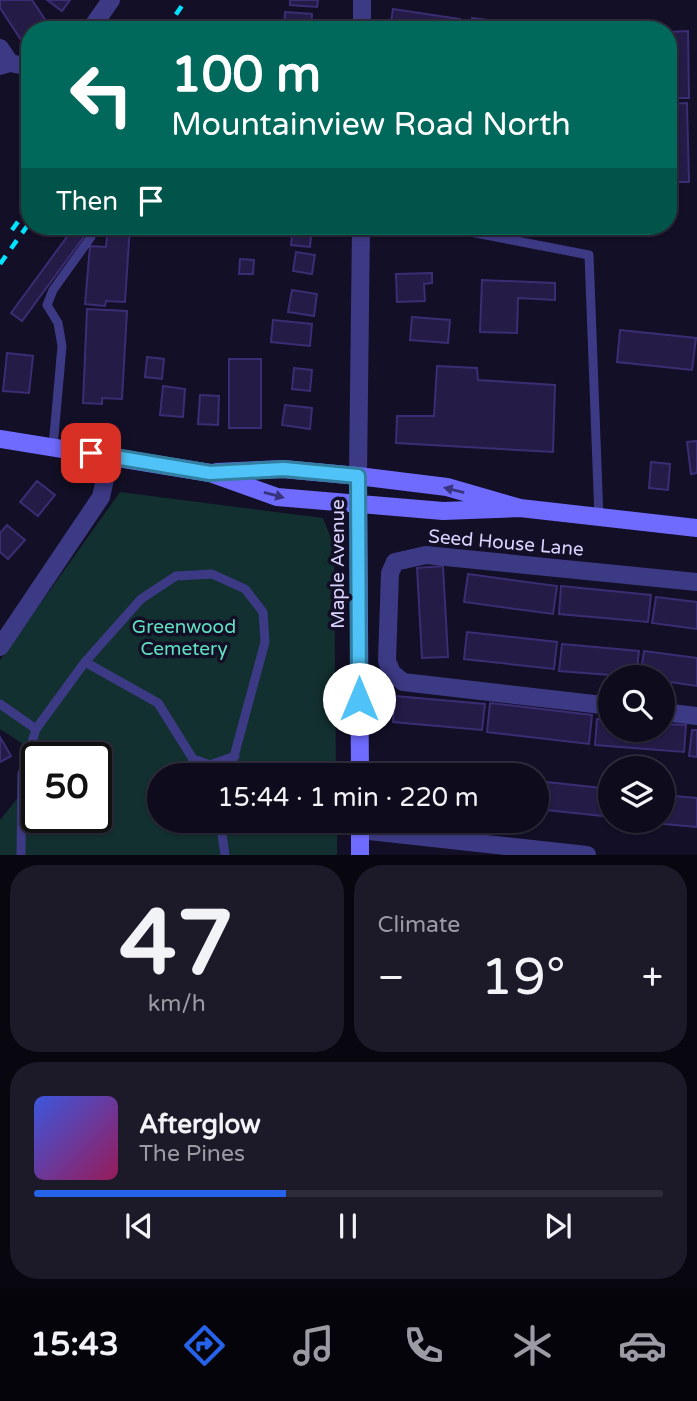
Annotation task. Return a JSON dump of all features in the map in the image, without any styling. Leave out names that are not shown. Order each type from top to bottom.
[{"type":"main road","points":[[0,439],[210,473],[277,497],[358,506],[443,511],[520,508]]},
{"type":"main road","points":[[210,473],[284,469],[358,476],[447,487],[520,508],[697,528]]},
{"type":"main road","name":"Maple Avenue","points":[[358,476],[360,763]]},
{"type":"main road","points":[[360,833],[360,855]]},
{"type":"street","points":[[96,21],[111,0]]},
{"type":"street","points":[[362,0],[362,21]]},
{"type":"street","points":[[0,48],[5,65]]},
{"type":"street","name":"Maple Avenue","points":[[358,476],[361,235]]},
{"type":"street","points":[[0,647],[101,497],[110,456]]},
{"type":"street","name":"Seed House Lane","points":[[598,704],[403,681],[392,673],[387,661],[390,573],[395,562],[426,555],[697,582]]},
{"type":"street","points":[[675,713],[697,716]]},
{"type":"street","points":[[421,833],[587,855]]},
{"type":"lane","points":[[486,235],[589,255],[600,518]]},
{"type":"lane","points":[[53,447],[62,345],[58,323],[47,305],[52,290],[91,237]]},
{"type":"lane","points":[[21,855],[22,774],[36,729],[85,662],[141,599],[176,576],[212,574],[245,589],[263,612],[265,642],[232,763]]},
{"type":"lane","points":[[85,662],[158,703],[195,763]]},
{"type":"lane","points":[[0,704],[36,729]]},
{"type":"lane","points":[[193,759],[211,765],[234,756]]},
{"type":"lane","points":[[222,833],[225,855]]},
{"type":"green space","name":"Greenwood Cemetery","points":[[120,492],[323,518],[334,545],[336,763],[147,763],[147,833],[337,833],[337,855],[0,855],[0,820],[21,794],[21,833],[112,833],[112,742],[21,743],[0,729],[0,660]]},
{"type":"building","points":[[0,0],[32,0],[46,21],[21,21],[21,40],[0,8]]},
{"type":"building","points":[[47,0],[70,0],[62,11]]},
{"type":"building","points":[[290,0],[318,0],[317,7],[290,5]]},
{"type":"building","points":[[393,9],[460,19],[460,21],[391,21]]},
{"type":"building","points":[[285,12],[312,14],[312,21],[284,21]]},
{"type":"building","points":[[472,18],[496,21],[472,21]]},
{"type":"building","points":[[688,31],[689,98],[677,98],[677,32]]},
{"type":"building","points":[[687,103],[689,182],[677,182],[677,104]]},
{"type":"building","points":[[68,235],[85,235],[22,321],[11,313]]},
{"type":"building","points":[[107,235],[129,235],[125,302],[106,301],[105,306],[85,304],[90,246],[106,247]]},
{"type":"building","points":[[292,235],[311,235],[310,247],[291,245]]},
{"type":"building","points":[[296,252],[315,255],[312,274],[293,271]]},
{"type":"building","points":[[240,259],[254,260],[253,274],[239,274]]},
{"type":"building","points":[[432,273],[432,283],[424,284],[425,301],[397,302],[396,274]]},
{"type":"building","points":[[482,280],[555,283],[555,300],[518,298],[517,333],[480,332]]},
{"type":"building","points":[[292,290],[317,294],[314,316],[288,312]]},
{"type":"building","points":[[87,309],[127,311],[122,399],[102,398],[102,404],[83,403]]},
{"type":"building","points":[[412,317],[450,320],[448,343],[410,340]]},
{"type":"building","points":[[273,320],[312,324],[310,346],[271,342]]},
{"type":"building","points":[[620,330],[696,338],[692,370],[617,362]]},
{"type":"building","points":[[7,353],[33,356],[29,393],[3,391]]},
{"type":"building","points":[[147,357],[164,359],[162,379],[145,377]]},
{"type":"building","points":[[229,359],[261,359],[261,428],[229,428]]},
{"type":"building","points":[[437,366],[477,368],[478,380],[555,385],[553,452],[396,443],[397,416],[434,416]]},
{"type":"building","points":[[294,368],[312,370],[310,391],[292,389]]},
{"type":"building","points":[[163,386],[185,389],[183,417],[160,415]]},
{"type":"building","points":[[200,395],[219,396],[218,425],[198,424]]},
{"type":"building","points":[[285,405],[312,408],[310,429],[282,425]]},
{"type":"building","points":[[697,441],[697,473],[691,474],[687,442]]},
{"type":"building","points":[[651,462],[670,464],[668,490],[649,488]]},
{"type":"building","points":[[37,481],[55,495],[38,516],[20,502]]},
{"type":"building","points":[[7,525],[25,540],[8,559],[0,552],[0,533]]},
{"type":"building","points":[[443,566],[448,657],[422,658],[417,568]]},
{"type":"building","points":[[468,574],[557,586],[553,614],[464,602]]},
{"type":"building","points":[[561,586],[651,595],[648,622],[559,614]]},
{"type":"building","points":[[656,597],[697,602],[697,629],[652,623]]},
{"type":"building","points":[[467,632],[557,642],[554,669],[464,659]]},
{"type":"building","points":[[562,644],[639,651],[637,665],[598,665],[598,674],[559,671]]},
{"type":"building","points":[[644,651],[697,658],[697,686],[675,683],[675,665],[642,665]]},
{"type":"building","points":[[395,696],[485,704],[482,730],[393,722]]},
{"type":"building","points":[[490,703],[592,715],[589,744],[487,732]]},
{"type":"building","points":[[597,719],[598,742],[675,742],[675,725],[686,725],[684,752],[595,745]]},
{"type":"building","points":[[692,730],[697,730],[697,757],[689,756]]},
{"type":"building","points":[[0,737],[11,756],[0,762]]},
{"type":"building","points":[[549,782],[598,788],[598,816],[549,810]]},
{"type":"building","points":[[675,796],[697,798],[697,827],[675,825]]},
{"type":"railway","points":[[171,21],[186,0]]},
{"type":"railway","points":[[12,230],[21,218]]},
{"type":"railway","points":[[0,264],[21,235]]},
{"type":"route","points":[[91,453],[210,473],[284,469],[358,476],[359,699]]}]
